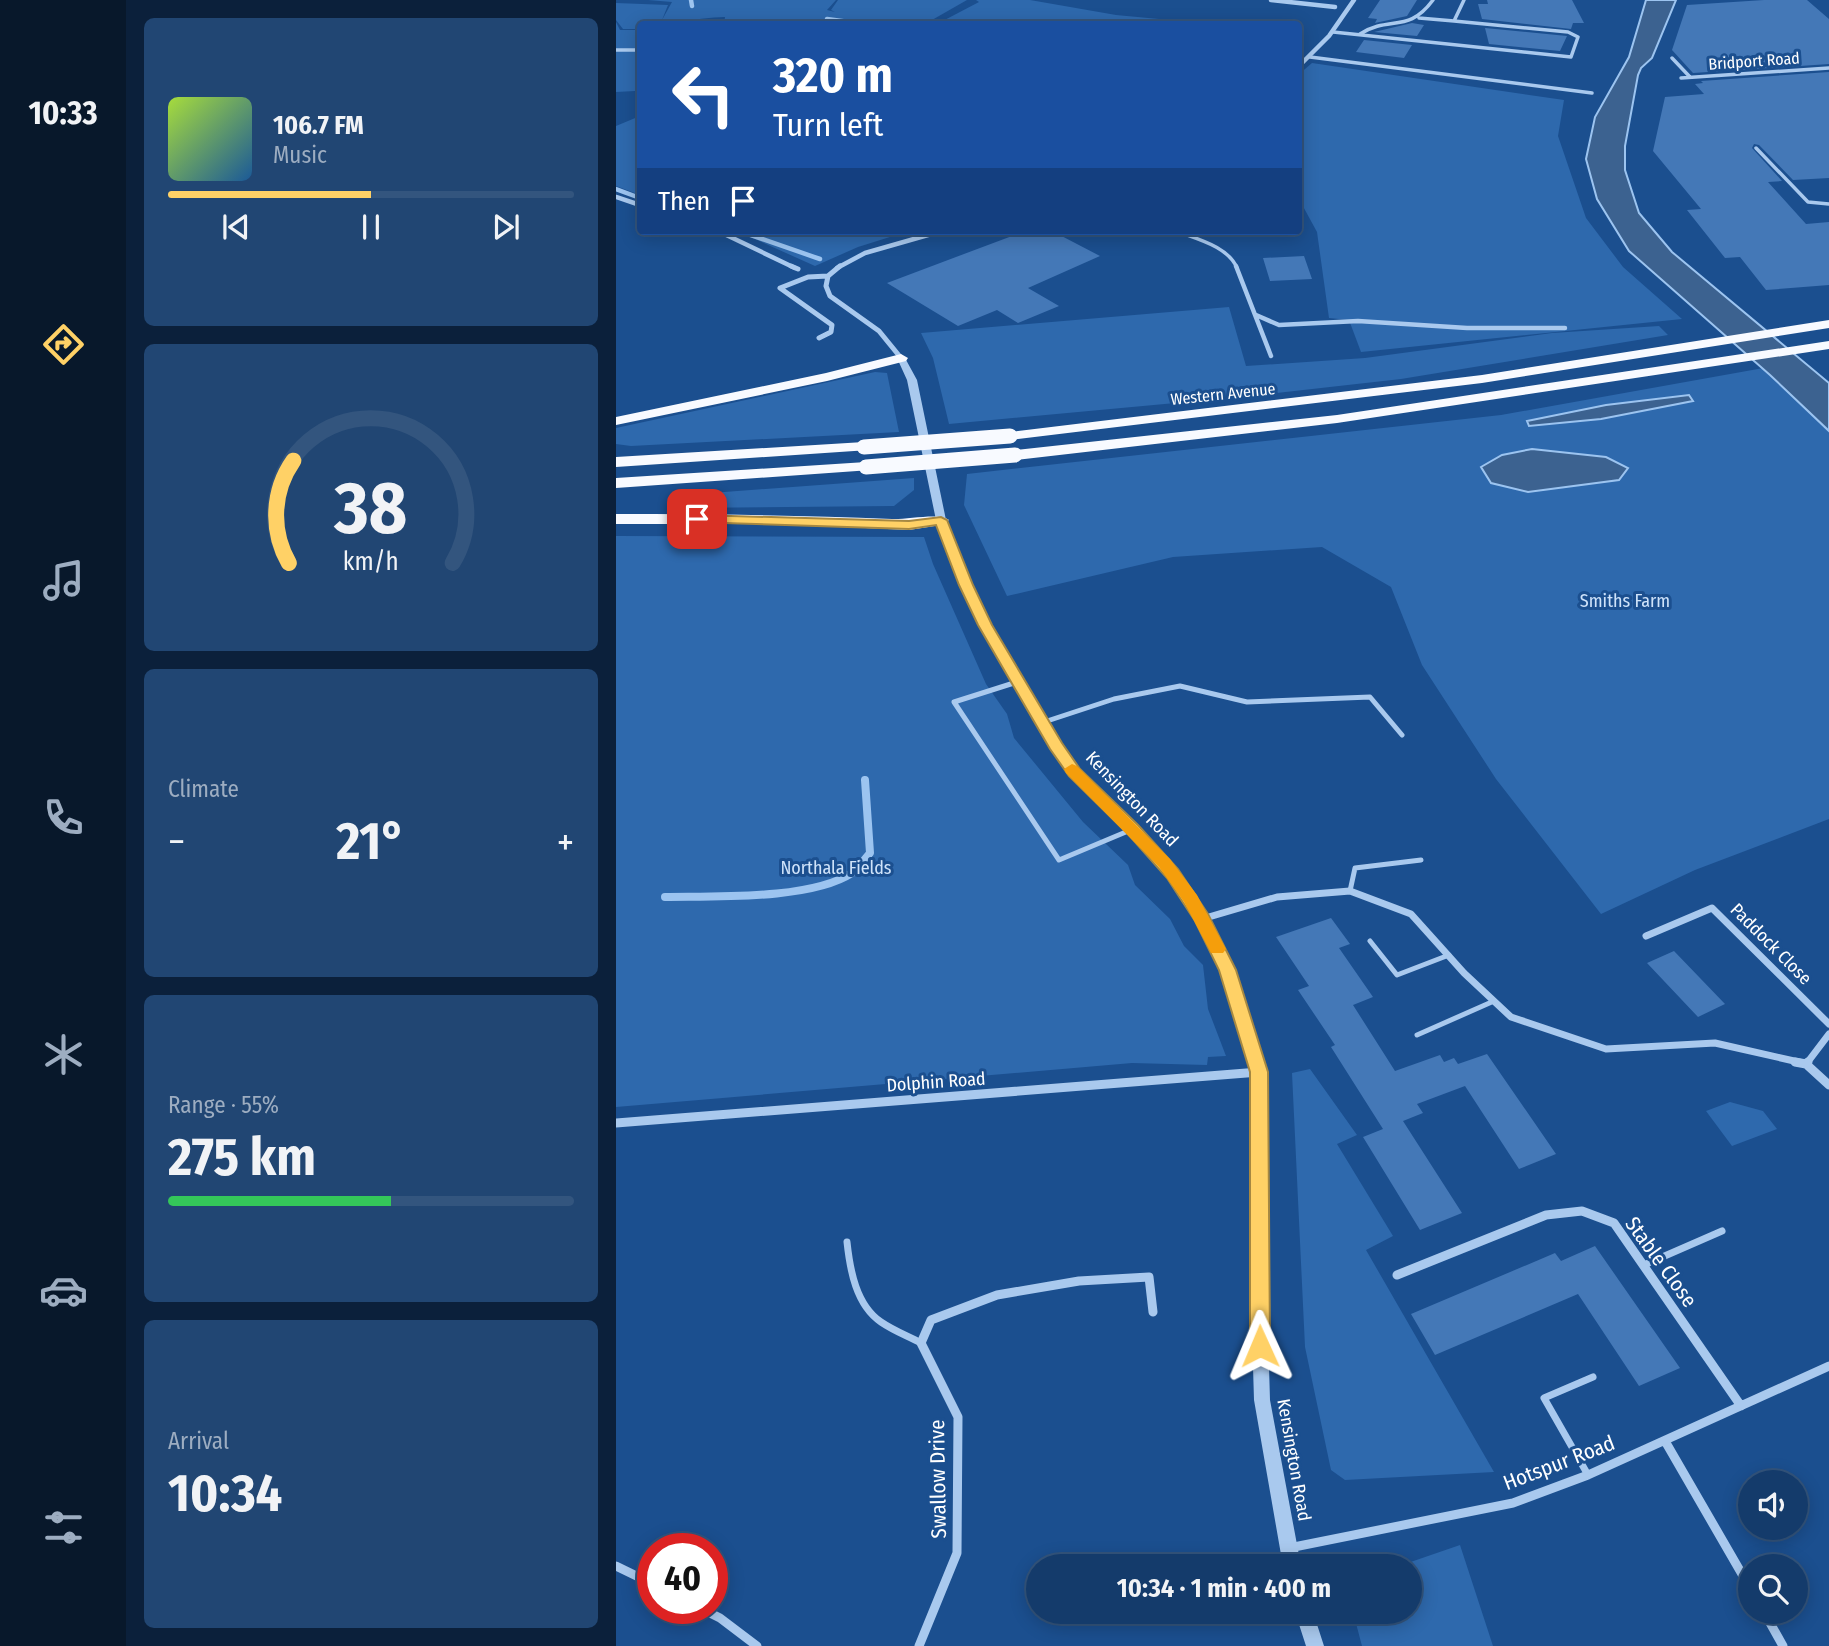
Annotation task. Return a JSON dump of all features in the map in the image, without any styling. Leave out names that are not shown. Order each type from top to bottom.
[{"type":"highway","name":"Western Avenue","points":[[616,462],[1010,436],[1325,400],[1829,324]]},
{"type":"highway","points":[[616,483],[1015,455],[1337,419],[1825,345]]},
{"type":"highway","points":[[616,421],[827,377],[901,358]]},
{"type":"highway","points":[[616,519],[778,519],[909,525],[941,520]]},
{"type":"street","points":[[1271,0],[1335,7]]},
{"type":"street","points":[[1302,64],[1332,32],[1354,0]]},
{"type":"street","points":[[616,197],[637,204]]},
{"type":"street","points":[[726,235],[798,269]]},
{"type":"street","points":[[820,338],[831,332],[832,325],[780,288],[808,277],[828,276],[859,256],[929,235]]},
{"type":"street","name":"Kensington Road","points":[[828,276],[826,286],[831,296],[879,331],[901,358],[912,380],[941,520],[966,585],[1017,682],[1074,772],[1164,863],[1202,919],[1239,1001],[1259,1072],[1261,1125],[1258,1267],[1262,1400],[1289,1554]]},
{"type":"street","points":[[1202,919],[1277,897],[1350,891],[1411,914],[1511,1017],[1606,1049],[1714,1043],[1806,1064],[1829,1085]]},
{"type":"street","name":"Paddock Close","points":[[1646,936],[1712,908],[1829,1024]]},
{"type":"street","points":[[1806,1064],[1829,1034]]},
{"type":"street","name":"Dolphin Road","points":[[616,1123],[1259,1072]]},
{"type":"street","name":"Stable Close","points":[[1397,1275],[1546,1214],[1582,1211],[1614,1223],[1741,1406]]},
{"type":"street","points":[[921,1343],[931,1320],[997,1295],[1079,1281],[1149,1277],[1153,1312]]},
{"type":"street","name":"Swallow Drive","points":[[919,1646],[957,1553],[958,1417],[921,1343]]},
{"type":"street","name":"Hotspur Road","points":[[1288,1548],[1444,1519],[1513,1503],[1588,1475],[1829,1366]]},
{"type":"street","points":[[1665,1441],[1738,1567]]},
{"type":"street","points":[[616,1566],[637,1576]]},
{"type":"street","points":[[728,1624],[757,1646]]},
{"type":"street","points":[[1308,1624],[1315,1646]]},
{"type":"street","points":[[1771,1624],[1783,1646]]},
{"type":"lane","points":[[1419,18],[1433,0]]},
{"type":"lane","points":[[1454,22],[1464,0]]},
{"type":"lane","points":[[1332,32],[1571,57],[1578,37],[1568,32],[1419,18],[1375,26],[1360,34]]},
{"type":"lane","points":[[618,50],[637,50]]},
{"type":"lane","points":[[1310,57],[1592,93]]},
{"type":"lane","points":[[1672,58],[1690,77]]},
{"type":"lane","name":"Bridport Road","points":[[1681,78],[1829,68]]},
{"type":"lane","points":[[1756,148],[1808,202],[1829,204]]},
{"type":"lane","points":[[1186,235],[1220,249],[1229,256],[1271,356]]},
{"type":"lane","points":[[1256,315],[1279,325],[1358,321],[1467,328],[1565,328]]},
{"type":"lane","points":[[1017,682],[954,702],[1059,860],[1133,829]]},
{"type":"lane","points":[[1041,723],[1114,699],[1180,686],[1247,702],[1370,698],[1402,735]]},
{"type":"lane","points":[[1350,891],[1355,869],[1421,860]]},
{"type":"lane","points":[[1370,941],[1397,975],[1449,955]]},
{"type":"lane","points":[[1417,1035],[1494,1001]]},
{"type":"lane","points":[[1644,1265],[1723,1231]]},
{"type":"lane","points":[[846,1242],[849,1266],[859,1293],[877,1319],[921,1343]]},
{"type":"lane","points":[[1588,1475],[1544,1398],[1594,1377]]},
{"type":"green space","points":[[648,0],[836,0],[827,10],[835,12],[831,10],[838,0],[967,0],[930,21],[724,21],[725,17],[683,21],[637,21],[637,29],[623,29],[616,20],[616,3],[668,5],[662,20],[672,2]]},
{"type":"green space","points":[[976,0],[1030,0],[1116,15],[1181,21],[943,21],[979,2]]},
{"type":"green space","points":[[616,22],[620,30],[637,30],[637,85],[635,91],[616,92]]},
{"type":"green space","points":[[1312,63],[1564,100],[1558,136],[1586,218],[1623,267],[1682,319],[1361,352],[1349,320],[1329,318],[1317,232],[1302,204],[1302,72]]},
{"type":"green space","points":[[637,117],[637,194],[616,186],[616,126]]},
{"type":"green space","points":[[746,235],[896,235],[858,247],[815,266]]},
{"type":"green space","points":[[1229,307],[1246,366],[1365,358],[1552,333],[1659,326],[1668,335],[1401,379],[949,424],[933,358],[921,333]]},
{"type":"green space","name":"Smiths Farm","points":[[1769,367],[1829,422],[1829,819],[1695,870],[1601,914],[1496,779],[1422,665],[1391,587],[1322,547],[1173,557],[1007,596],[964,505],[967,474],[1501,415]]},
{"type":"green space","points":[[875,372],[887,373],[899,432],[631,446],[616,444],[616,428]]},
{"type":"green space","points":[[914,478],[914,490],[894,506],[681,508],[711,493]]},
{"type":"green space","name":"Northala Fields","points":[[616,536],[924,537],[933,564],[986,684],[1007,714],[1014,738],[1083,822],[1128,865],[1135,885],[1170,919],[1184,946],[1203,965],[1208,1009],[1226,1056],[1208,1057],[1207,1065],[1132,1063],[616,1107]]},
{"type":"green space","points":[[1310,1069],[1357,1135],[1337,1144],[1393,1236],[1366,1250],[1494,1472],[1345,1480],[1331,1470],[1305,1347],[1292,1073]]},
{"type":"green space","points":[[1730,1102],[1763,1111],[1777,1129],[1732,1146],[1706,1111]]},
{"type":"green space","points":[[1460,1545],[1493,1646],[1362,1646],[1356,1624],[1422,1624],[1422,1558]]},
{"type":"shaded area","points":[[1646,0],[1676,0],[1652,58],[1641,68],[1638,75],[1625,146],[1625,170],[1639,213],[1672,252],[1829,383],[1829,431],[1770,375],[1629,251],[1597,199],[1586,159],[1595,117],[1629,57]]},
{"type":"shaded area","points":[[1689,395],[1693,401],[1601,419],[1529,426],[1527,421],[1606,405]]},
{"type":"shaded area","points":[[1532,449],[1606,457],[1628,468],[1619,480],[1528,492],[1491,483],[1481,467],[1502,455]]},
{"type":"building","points":[[1380,0],[1417,0],[1407,16],[1375,23],[1377,19],[1368,18]]},
{"type":"building","points":[[1487,0],[1572,0],[1584,23],[1573,23],[1571,29],[1482,19],[1478,4],[1488,4]]},
{"type":"building","points":[[1807,0],[1829,19],[1829,64],[1693,73],[1672,50],[1687,5]]},
{"type":"building","points":[[1412,23],[1424,25],[1417,36],[1374,32]]},
{"type":"building","points":[[1485,28],[1567,36],[1560,51],[1489,44]]},
{"type":"building","points":[[1364,40],[1412,45],[1404,58],[1356,52]]},
{"type":"building","points":[[1829,72],[1829,178],[1793,180],[1759,145],[1754,144],[1752,148],[1782,181],[1768,182],[1806,224],[1829,222],[1829,285],[1766,290],[1740,257],[1725,258],[1687,210],[1701,209],[1653,151],[1665,97],[1704,94],[1695,84],[1703,83],[1701,81]]},
{"type":"building","points":[[1014,235],[1060,235],[1100,256],[1028,288],[1059,306],[1018,323],[997,310],[958,326],[887,283]]},
{"type":"building","points":[[1304,256],[1312,279],[1270,281],[1263,258]]},
{"type":"building","points":[[1331,918],[1350,944],[1339,948],[1373,997],[1353,1005],[1395,1071],[1440,1055],[1444,1062],[1454,1058],[1458,1064],[1487,1054],[1556,1154],[1519,1169],[1465,1086],[1417,1104],[1423,1113],[1403,1121],[1462,1213],[1420,1230],[1363,1137],[1383,1129],[1331,1047],[1335,1045],[1298,990],[1309,986],[1276,937]]},
{"type":"building","points":[[1674,951],[1725,1004],[1698,1017],[1647,963]]},
{"type":"building","points":[[1595,1246],[1680,1368],[1639,1386],[1578,1294],[1435,1355],[1411,1314],[1555,1253],[1561,1261]]},
{"type":"waterway","points":[[691,0],[692,6]]},
{"type":"waterway","points":[[827,19],[842,21]]},
{"type":"waterway","points":[[616,189],[637,197]]},
{"type":"waterway","points":[[751,235],[820,259]]},
{"type":"waterway","points":[[665,897],[788,892],[834,882],[852,873],[870,853],[865,780]]},
{"type":"slow traffic","points":[[1072,769],[1164,863],[1191,899],[1217,949]]},
{"type":"route","points":[[697,519],[778,519],[909,525],[941,520],[951,550],[985,625],[1055,746],[1074,772],[1164,863],[1191,899],[1227,970],[1239,1001],[1259,1072],[1260,1346]]}]
